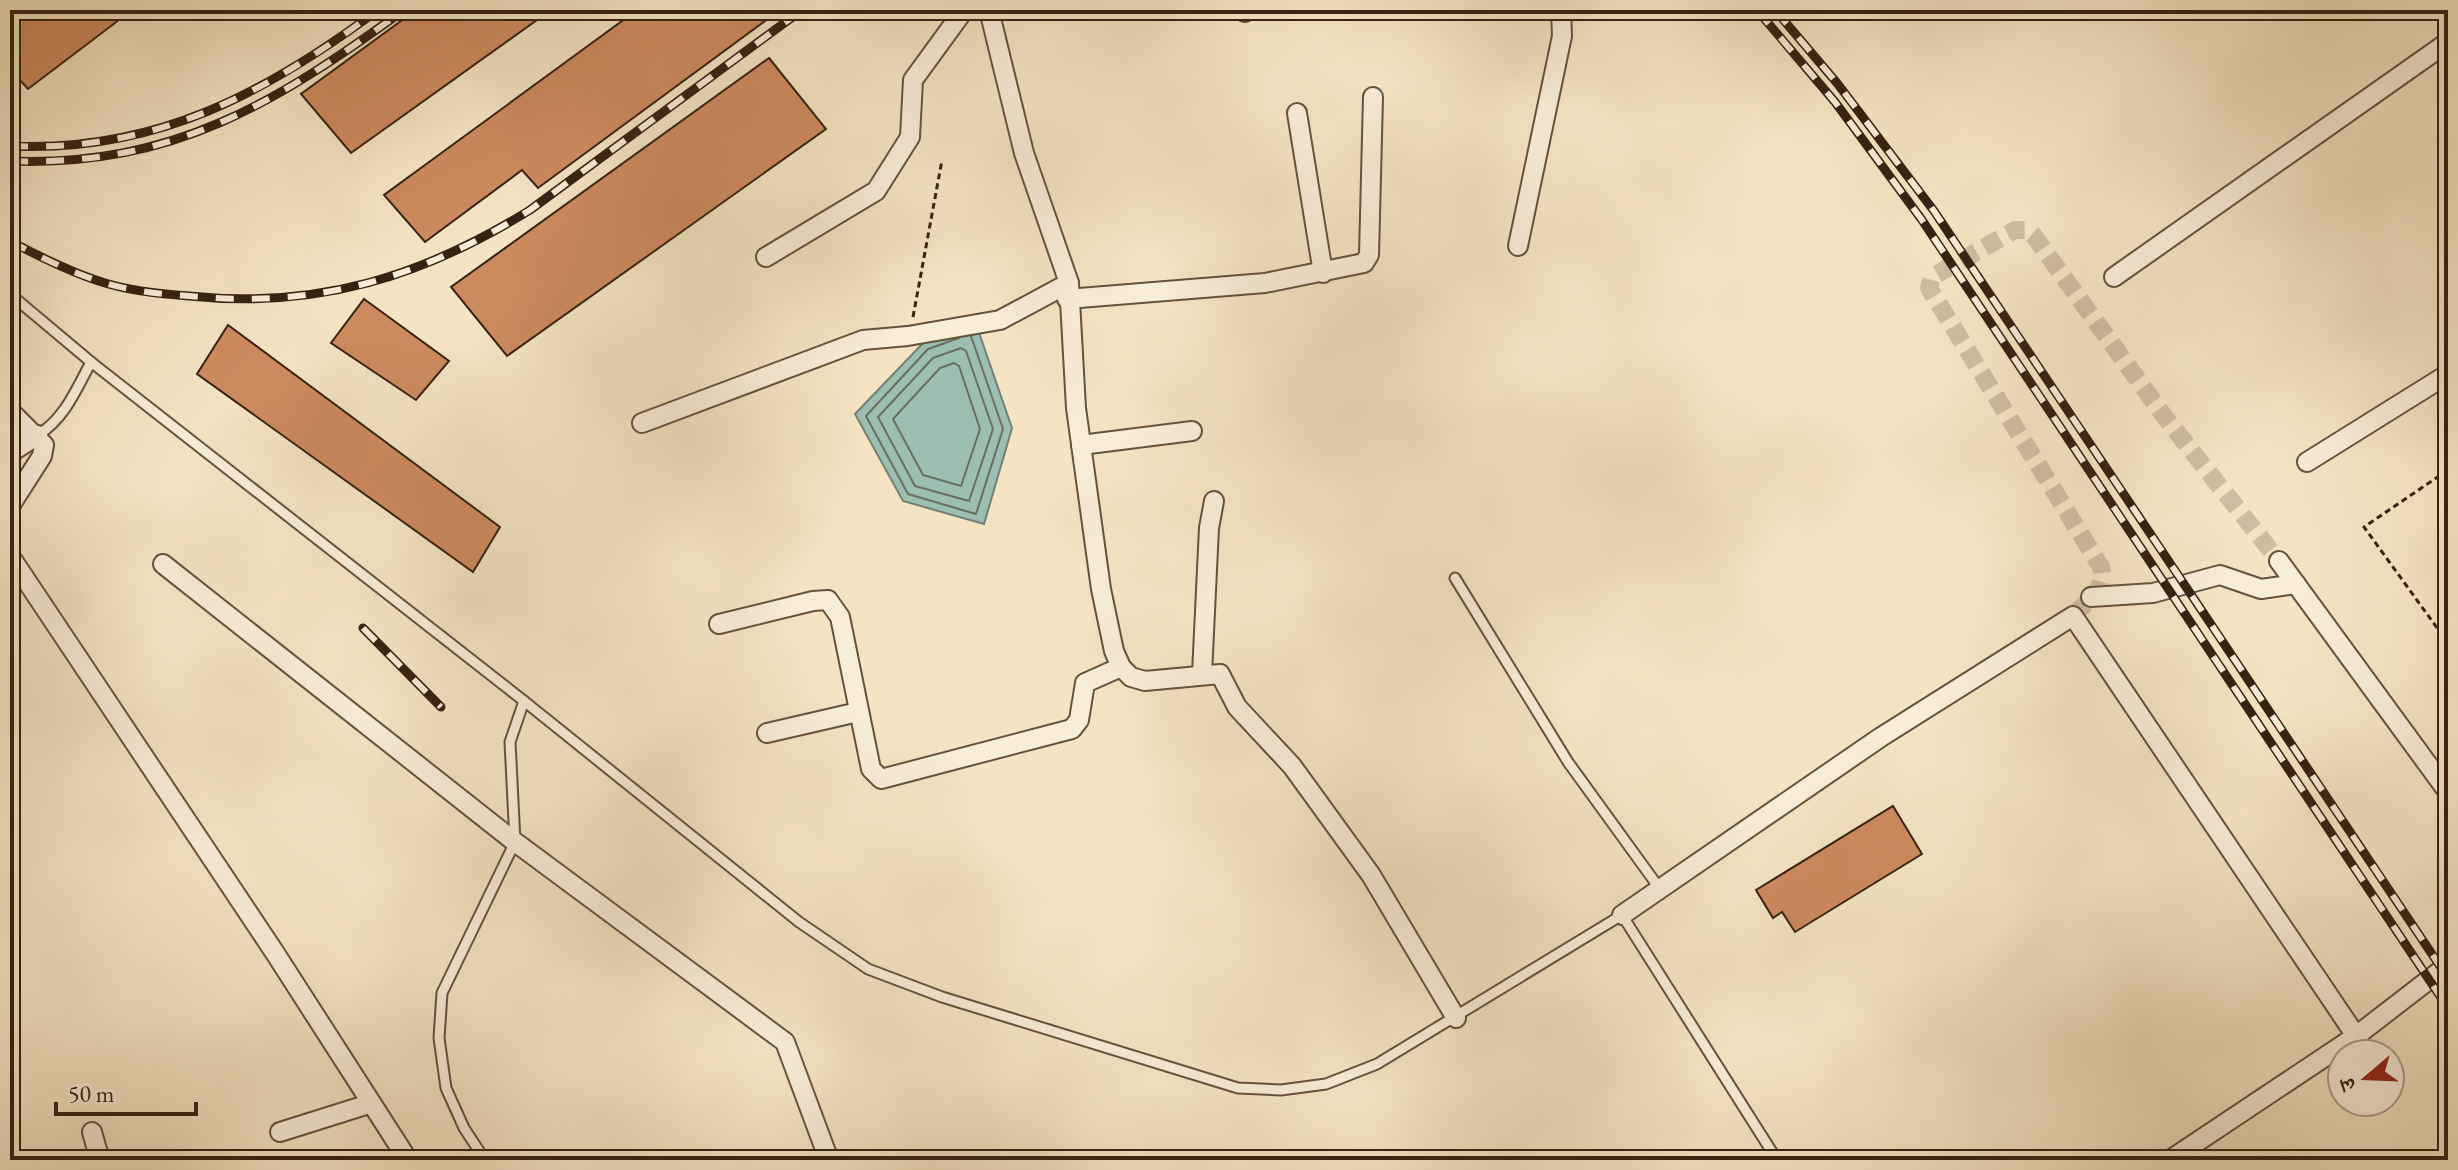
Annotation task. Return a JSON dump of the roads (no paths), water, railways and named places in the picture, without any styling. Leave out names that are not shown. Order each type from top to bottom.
[{"type":"street","points":[[766,257],[876,191],[910,137],[913,80],[964,10]]},
{"type":"street","points":[[989,10],[1024,153],[1068,291],[1081,445],[1101,589],[1111,642],[1121,667],[1131,677],[1145,681],[1220,674],[1237,707],[1292,766],[1371,875],[1456,1018]]},
{"type":"street","points":[[1518,246],[1562,36],[1561,10]]},
{"type":"street","points":[[2114,277],[2448,42]]},
{"type":"street","points":[[642,423],[863,340],[908,336],[1000,320],[1068,291],[1219,287],[1358,267],[1369,255],[1373,97]]},
{"type":"street","points":[[1297,113],[1323,273]]},
{"type":"street","points":[[2307,462],[2448,374]]},
{"type":"street","points":[[10,411],[38,435],[44,445],[42,456],[10,506]]},
{"type":"street","points":[[1081,445],[1192,431]]},
{"type":"street","points":[[10,453],[38,435]]},
{"type":"street","points":[[1202,674],[1209,528],[1214,501]]},
{"type":"street","points":[[10,556],[275,953],[369,1104],[408,1160]]},
{"type":"street","points":[[2279,561],[2448,792]]},
{"type":"street","points":[[163,564],[515,842],[785,1042],[829,1160]]},
{"type":"street","points":[[2091,597],[2153,593],[2220,575],[2261,589],[2296,584]]},
{"type":"street","points":[[719,624],[828,600],[840,617],[858,712],[874,775],[881,779],[1072,729],[1079,720],[1085,683],[1121,667]]},
{"type":"street","points":[[1622,915],[1881,737],[2073,616],[2356,1036]]},
{"type":"street","points":[[767,733],[858,712]]},
{"type":"street","points":[[2170,1160],[2356,1036],[2448,965]]},
{"type":"street","points":[[280,1132],[369,1104]]},
{"type":"street","points":[[92,1132],[100,1160]]},
{"type":"lane","points":[[10,294],[91,362],[524,701],[799,922],[868,969],[942,997],[1238,1088],[1281,1090],[1326,1084],[1377,1064],[1622,915],[1777,1160]]},
{"type":"lane","points":[[38,435],[53,425],[70,403],[91,362]]},
{"type":"lane","points":[[1455,578],[1568,762],[1660,889]]},
{"type":"lane","points":[[485,1160],[446,1088],[439,1038],[442,993],[515,842],[510,742],[524,701]]},
{"type":"water","points":[[976,324],[1012,428],[984,524],[903,501],[855,414],[924,342]]},
{"type":"tunnel","points":[[2073,616],[2099,588],[2101,567],[1929,288],[1932,277],[2015,230],[2027,230],[2034,236],[2164,416],[2279,561]]},
{"type":"railway","points":[[10,146],[63,146],[113,139],[161,128],[206,112],[294,67],[378,10]]},
{"type":"railway","points":[[10,161],[69,160],[123,153],[173,140],[221,122],[267,100],[312,73],[404,10]]},
{"type":"railway","points":[[10,241],[93,279],[157,293],[236,299],[282,297],[367,283],[449,254],[530,210],[802,10]]},
{"type":"railway","points":[[1757,10],[1835,102],[1922,220],[2448,1008]]},
{"type":"railway","points":[[1775,10],[1837,83],[1934,211],[2448,978]]},
{"type":"railway","points":[[363,628],[441,707]]}]
